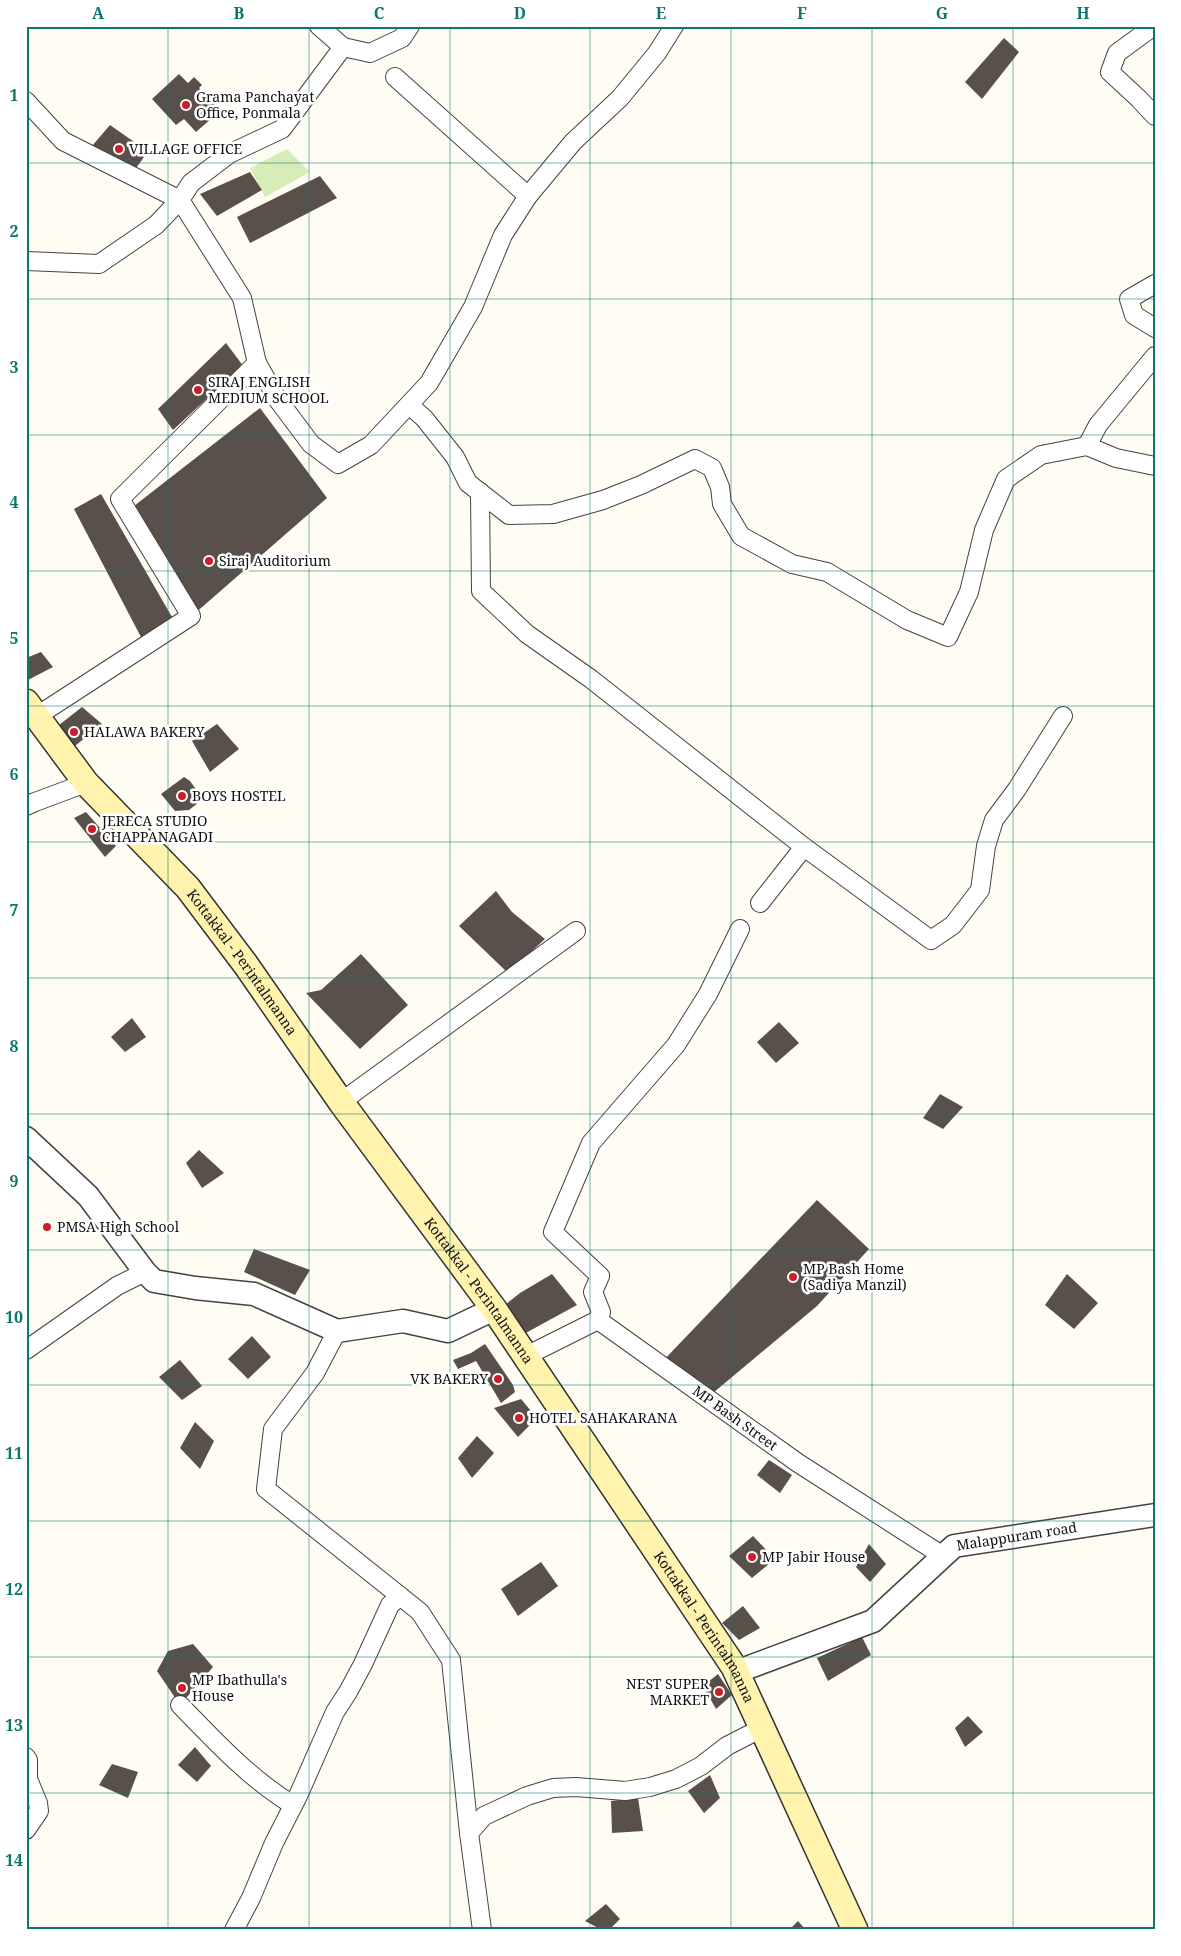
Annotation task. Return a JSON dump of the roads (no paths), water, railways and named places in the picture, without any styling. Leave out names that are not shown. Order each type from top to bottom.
[{"type":"main road","name":"Kottakkal - Perintalmanna","points":[[32,709],[86,783],[188,888],[246,965],[340,1102],[494,1309],[526,1356],[736,1672],[855,1930]]},
{"type":"street","points":[[319,26],[343,47],[370,52],[402,38],[410,26]]},
{"type":"street","points":[[26,101],[62,141],[180,200],[242,298],[257,363],[278,400],[311,444],[338,464],[371,445],[429,383],[472,307],[504,236],[528,196],[573,142],[620,98],[657,54],[674,26]]},
{"type":"street","points":[[1154,26],[1117,53],[1110,72],[1155,116]]},
{"type":"street","points":[[26,261],[100,264],[156,225],[180,200],[190,183],[229,154],[282,129],[343,47]]},
{"type":"street","points":[[395,77],[528,196]]},
{"type":"street","points":[[1155,284],[1130,299],[1134,316],[1155,328]]},
{"type":"street","points":[[1087,446],[1098,425],[1155,356]]},
{"type":"street","points":[[32,709],[191,616],[120,499],[257,363]]},
{"type":"street","points":[[409,405],[424,418],[455,456],[468,483],[509,515],[553,514],[603,500],[641,485],[695,459],[712,468],[720,487],[722,504],[741,536],[792,564],[827,572],[906,620],[948,637],[969,592],[984,530],[1006,478],[1041,455],[1087,446],[1116,458],[1155,466]]},
{"type":"street","points":[[480,492],[481,591],[527,634],[591,679],[804,847],[931,940],[953,925],[980,890],[986,846],[994,820],[1017,789],[1063,716]]},
{"type":"street","points":[[26,806],[86,783]]},
{"type":"street","points":[[760,903],[804,847]]},
{"type":"street","points":[[526,1356],[598,1320],[601,1312],[593,1292],[600,1276],[553,1232],[591,1143],[676,1045],[708,994],[740,929]]},
{"type":"street","points":[[340,1102],[576,931]]},
{"type":"street","points":[[26,1138],[88,1196],[144,1272],[154,1281],[195,1288],[254,1294],[337,1331],[403,1321],[448,1331],[494,1309]]},
{"type":"street","points":[[26,1350],[117,1286],[144,1272]]},
{"type":"street","name":"MP Bash Street","points":[[598,1320],[798,1463],[943,1556]]},
{"type":"street","points":[[337,1331],[315,1373],[273,1429],[266,1489],[420,1612],[451,1660],[469,1833],[482,1930]]},
{"type":"street","name":"Malappuram road","points":[[736,1672],[873,1621],[954,1546],[1155,1515]]},
{"type":"street","points":[[234,1930],[251,1898],[274,1843],[335,1712],[363,1664],[390,1605],[400,1596]]},
{"type":"street","points":[[180,1705],[219,1745],[268,1790],[293,1805]]},
{"type":"street","points":[[469,1833],[484,1816],[526,1796],[553,1788],[576,1787],[625,1791],[650,1787],[676,1779],[701,1766],[727,1746],[762,1728]]},
{"type":"street","points":[[26,1757],[28,1760],[28,1779],[38,1803],[39,1811],[26,1830]]},
{"type":"place","name":"Grama Panchayat Office, Ponmala","points":[[186,105]]},
{"type":"place","name":"VILLAGE OFFICE","points":[[119,149]]},
{"type":"place","name":"SIRAJ ENGLISH MEDIUM SCHOOL","points":[[198,390]]},
{"type":"place","name":"Siraj Auditorium","points":[[209,561]]},
{"type":"place","name":"HALAWA BAKERY","points":[[74,732]]},
{"type":"place","name":"BOYS HOSTEL","points":[[182,796]]},
{"type":"place","name":"JERECA STUDIO CHAPPANAGADI","points":[[92,829]]},
{"type":"place","name":"PMSA High School","points":[[47,1227]]},
{"type":"place","name":"MP Bash Home (Sadiya Manzil)","points":[[793,1277]]},
{"type":"place","name":"VK BAKERY","points":[[498,1379]]},
{"type":"place","name":"HOTEL SAHAKARANA","points":[[519,1418]]},
{"type":"place","name":"MP Jabir House","points":[[752,1557]]},
{"type":"place","name":"MP Ibathulla's House","points":[[182,1688]]},
{"type":"place","name":"NEST SUPER MARKET","points":[[719,1692]]}]
